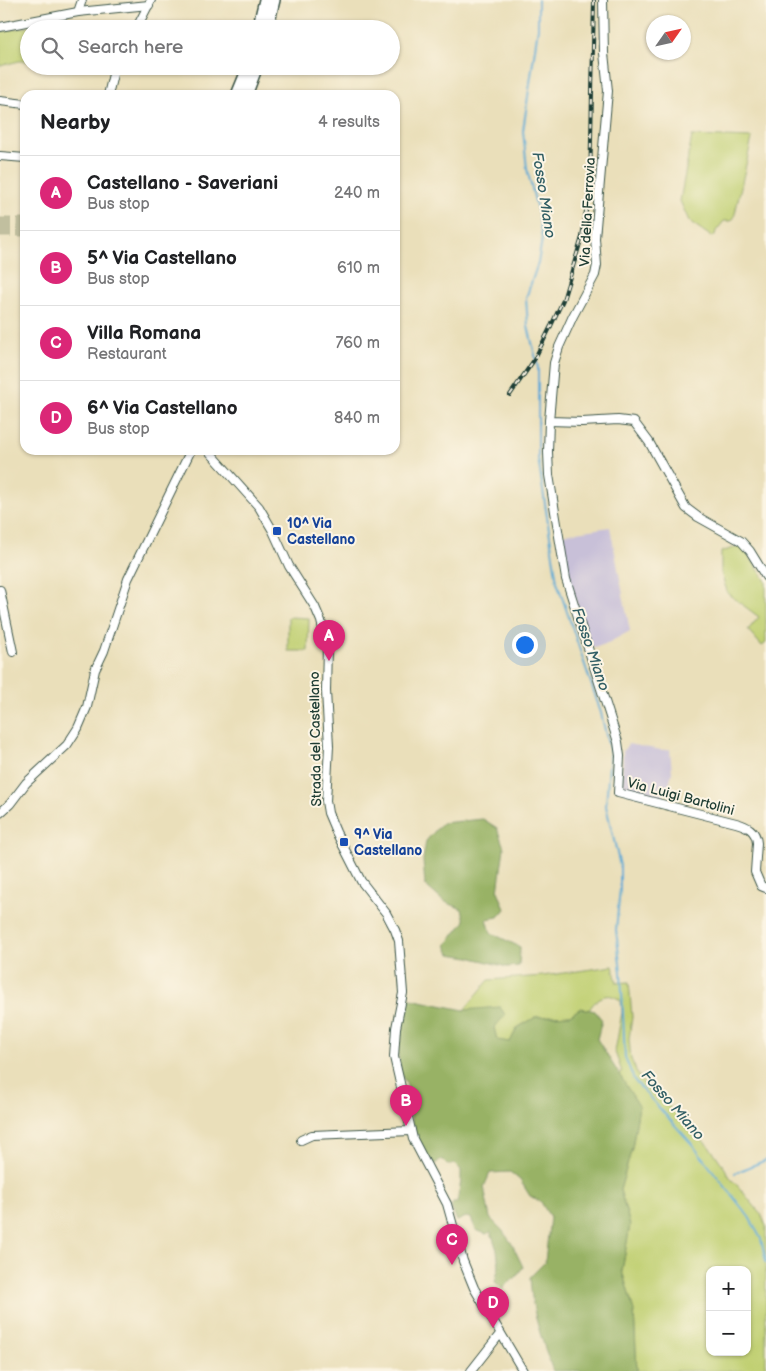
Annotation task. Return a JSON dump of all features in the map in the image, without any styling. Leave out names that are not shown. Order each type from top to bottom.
[{"type":"highway","points":[[260,20],[265,0]]},
{"type":"highway","points":[[269,20],[274,0]]},
{"type":"highway","points":[[239,90],[245,75]]},
{"type":"highway","points":[[248,90],[254,75]]},
{"type":"street","points":[[78,12],[82,0]]},
{"type":"street","name":"Via della Ferrovia","points":[[549,421],[554,363],[573,316],[595,275],[597,264],[595,238],[608,90],[604,53],[603,0]]},
{"type":"street","points":[[33,20],[150,2]]},
{"type":"street","points":[[141,20],[150,2]]},
{"type":"street","points":[[0,26],[20,22]]},
{"type":"street","points":[[109,90],[113,75]]},
{"type":"street","points":[[0,110],[0,102],[20,104]]},
{"type":"street","points":[[0,156],[20,158]]},
{"type":"street","points":[[549,421],[618,420],[634,422],[650,442],[686,508],[698,517],[741,541],[766,577]]},
{"type":"street","name":"Via Luigi Bartolini","points":[[549,421],[549,476],[566,579],[618,742],[620,756],[618,793],[750,828],[754,832],[757,843],[757,878],[760,886],[766,888]]},
{"type":"street","points":[[0,813],[10,804],[26,783],[67,745],[78,728],[87,707],[95,670],[104,651],[128,579],[189,455]]},
{"type":"street","name":"Strada del Castellano","points":[[213,455],[265,515],[289,566],[315,608],[325,634],[329,739],[326,800],[328,813],[361,881],[386,913],[399,941],[403,993],[396,1028],[394,1058],[411,1131],[415,1145],[447,1204],[468,1274],[500,1334],[523,1371]]},
{"type":"street","points":[[0,590],[13,652]]},
{"type":"street","points":[[301,1140],[312,1135],[411,1131]]},
{"type":"street","points":[[471,1371],[500,1334]]},
{"type":"shaded area","points":[[610,527],[630,631],[597,647],[590,646],[569,580],[563,534]]},
{"type":"shaded area","points":[[628,744],[661,750],[670,749],[672,772],[669,785],[661,801],[654,796],[648,798],[626,793],[622,789],[623,751]]},
{"type":"green space","points":[[20,28],[20,61],[0,66],[0,32]]},
{"type":"green space","points":[[692,136],[752,138],[734,218],[731,221],[724,221],[712,237],[689,221],[680,201]]},
{"type":"green space","points":[[740,546],[743,547],[766,581],[766,643],[762,646],[748,630],[759,617],[728,594],[721,573],[721,552]]},
{"type":"green space","points":[[288,617],[309,618],[308,651],[288,651]]},
{"type":"green space","points":[[483,819],[497,828],[504,848],[498,891],[505,909],[498,917],[487,919],[491,933],[520,947],[519,966],[507,967],[450,954],[446,945],[465,921],[462,909],[443,901],[425,885],[423,860],[426,841],[442,823]]},
{"type":"green space","points":[[613,966],[617,983],[629,982],[632,1017],[629,1039],[631,1059],[637,1073],[644,1084],[713,1151],[731,1179],[761,1214],[766,1226],[766,1371],[637,1371],[634,1311],[622,1271],[630,1225],[620,1190],[632,1148],[639,1106],[619,1076],[622,1072],[615,1052],[622,1012],[621,1001],[612,996],[603,996],[589,1010],[581,1008],[570,1015],[536,1017],[517,1028],[510,1043],[497,1040],[494,1028],[464,1010],[489,980],[543,976]]},
{"type":"green space","points":[[406,998],[464,1010],[500,1007],[505,1015],[494,1028],[497,1040],[510,1042],[517,1028],[536,1017],[570,1015],[581,1008],[595,1011],[602,1020],[597,1039],[639,1106],[632,1148],[620,1190],[630,1225],[622,1271],[634,1311],[637,1371],[553,1371],[535,1314],[530,1277],[545,1262],[550,1217],[541,1202],[530,1196],[520,1180],[510,1172],[490,1173],[484,1187],[490,1218],[512,1244],[523,1267],[503,1289],[495,1282],[499,1266],[497,1250],[491,1232],[486,1234],[476,1230],[471,1218],[466,1217],[457,1221],[451,1207],[453,1203],[457,1203],[461,1170],[455,1164],[447,1165],[442,1160],[430,1166],[415,1132],[406,1083],[401,1076],[398,1037]]},
{"type":"waterway","name":"Fosso Miano","points":[[538,0],[538,28],[523,131],[527,169],[539,217],[542,239],[538,263],[526,298],[528,326],[538,368],[538,458],[557,582],[601,713],[610,752],[606,806],[620,866],[616,930],[621,972],[625,1057],[634,1080],[691,1143],[749,1217],[761,1239],[766,1262]]},
{"type":"waterway","points":[[735,1173],[766,1160]]},
{"type":"tunnel","points":[[0,223],[20,223]]},
{"type":"tunnel","points":[[0,231],[20,231]]},
{"type":"railway","points":[[510,395],[534,360],[563,300],[582,237],[590,185],[594,0]]},
{"type":"place","name":"10^ Via Castellano","points":[[277,531]]},
{"type":"place","name":"Castellano - Saveriani","points":[[329,661]]},
{"type":"place","name":"9^ Via Castellano","points":[[344,842]]},
{"type":"place","name":"5^ Via Castellano","points":[[406,1126]]},
{"type":"place","name":"Villa Romana","points":[[452,1265]]},
{"type":"place","name":"6^ Via Castellano","points":[[493,1328]]}]
